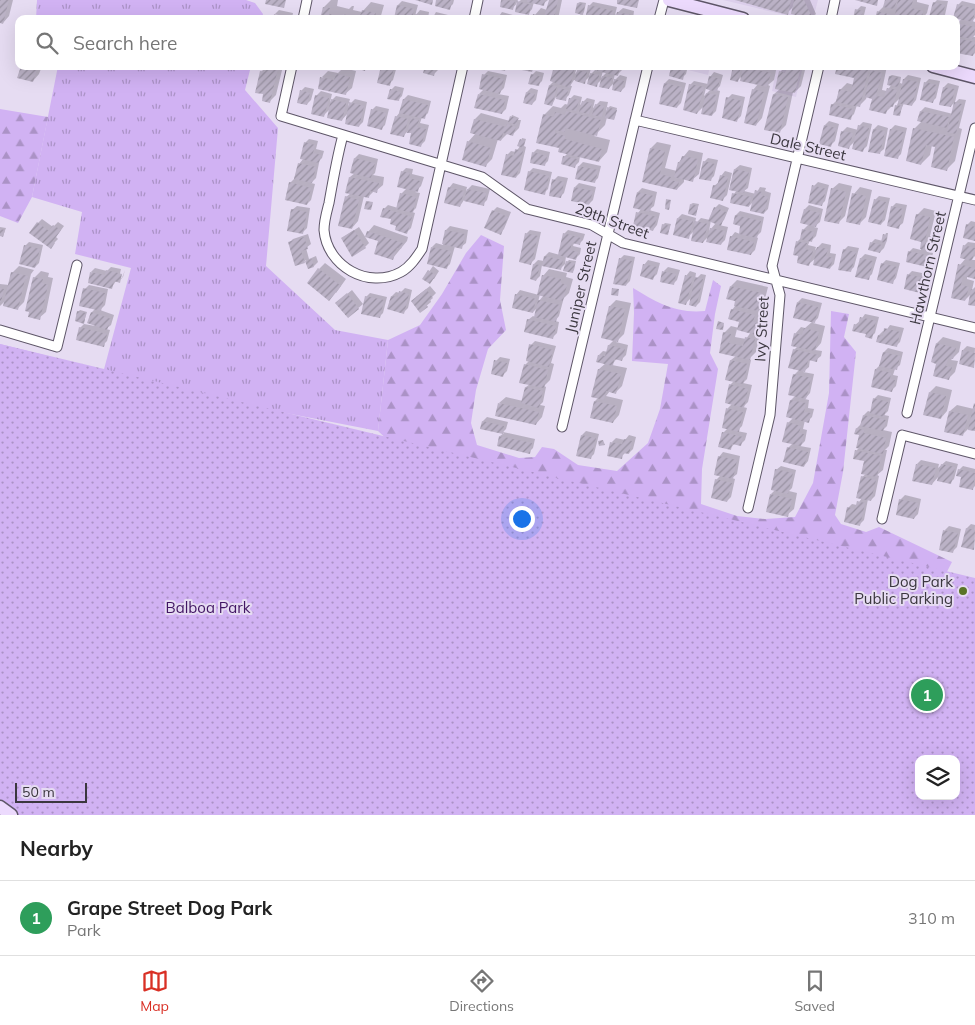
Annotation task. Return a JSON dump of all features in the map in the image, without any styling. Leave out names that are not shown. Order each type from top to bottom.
[{"type":"street","points":[[304,15],[307,0]]},
{"type":"street","points":[[475,15],[478,0]]},
{"type":"street","points":[[660,15],[664,0]]},
{"type":"street","points":[[669,0],[727,15]]},
{"type":"street","points":[[831,15],[835,0]]},
{"type":"street","name":"29th Street","points":[[291,70],[281,116],[482,177],[527,209],[592,226],[623,243],[975,328]]},
{"type":"street","points":[[343,135],[324,228],[327,244],[337,262],[353,274],[366,278],[387,277],[401,272],[412,264],[422,249],[462,70]]},
{"type":"street","name":"Juniper Street","points":[[562,427],[647,70]]},
{"type":"street","name":"Ivy Street","points":[[748,508],[770,415],[780,295],[772,266],[818,70]]},
{"type":"street","points":[[948,70],[975,77]]},
{"type":"street","name":"Dale Street","points":[[635,120],[975,200]]},
{"type":"street","name":"Hawthorn Street","points":[[907,413],[975,128]]},
{"type":"street","points":[[0,330],[57,347],[77,265]]},
{"type":"street","points":[[882,519],[902,435],[975,454]]},
{"type":"street","points":[[0,807],[11,815]]},
{"type":"shaded area","points":[[723,0],[818,0],[814,15],[785,15]]},
{"type":"shaded area","points":[[688,70],[709,70],[708,75]]},
{"type":"shaded area","points":[[776,70],[802,70],[796,97],[772,91]]},
{"type":"green space","points":[[37,0],[246,0],[255,3],[263,14],[263,15],[36,15]]},
{"type":"green space","name":"Balboa Park","points":[[57,70],[250,70],[245,90],[278,128],[266,266],[335,330],[388,340],[378,431],[260,408],[915,794],[915,800],[960,800],[975,815],[50,815],[0,779],[0,344],[44,355],[99,388],[131,268],[75,254],[82,212],[32,197]]},
{"type":"green space","points":[[0,109],[48,117],[32,197],[18,223],[0,216]]},
{"type":"green space","points":[[481,235],[504,246],[500,300],[506,330],[488,349],[476,390],[471,423],[477,445],[519,458],[535,457],[542,447],[554,449],[578,465],[617,471],[648,443],[660,409],[668,364],[632,361],[633,288],[658,302],[676,309],[705,311],[713,280],[721,286],[710,353],[718,369],[702,469],[701,504],[737,516],[765,519],[795,517],[813,483],[829,393],[831,311],[849,314],[844,337],[856,352],[843,472],[835,515],[841,524],[866,532],[879,527],[952,562],[936,593],[956,755],[915,755],[915,757],[404,455],[378,431],[388,340],[420,325],[442,294],[466,253]]},
{"type":"green space","name":"Balboa Park","points":[[0,344],[975,578],[975,815],[0,815]]},
{"type":"building","points":[[0,0],[9,0],[3,24],[0,23]]},
{"type":"building","points":[[266,0],[286,0],[284,8],[265,4]]},
{"type":"building","points":[[415,0],[433,0],[432,5]]},
{"type":"building","points":[[436,0],[452,0],[450,10],[435,6]]},
{"type":"building","points":[[501,0],[515,1],[513,10],[500,7]]},
{"type":"building","points":[[527,0],[545,0],[544,6],[527,2]]},
{"type":"building","points":[[549,0],[558,0],[555,15],[545,15]]},
{"type":"building","points":[[617,0],[639,0],[637,8],[617,4]]},
{"type":"building","points":[[735,0],[791,0],[788,15]]},
{"type":"building","points":[[794,0],[804,0],[811,15],[795,15],[791,14]]},
{"type":"building","points":[[855,0],[878,0],[877,6]]},
{"type":"building","points":[[885,0],[897,0],[894,9],[883,7]]},
{"type":"building","points":[[898,0],[913,0],[911,8],[923,11],[922,15],[895,15]]},
{"type":"building","points":[[517,1],[531,5],[529,15],[515,12]]},
{"type":"building","points":[[933,2],[945,5],[943,15],[930,15]]},
{"type":"building","points":[[577,3],[585,4],[583,15],[575,13]]},
{"type":"building","points":[[957,4],[975,9],[973,22],[960,19],[960,15],[954,15]]},
{"type":"building","points":[[397,5],[414,9],[413,15],[395,15]]},
{"type":"building","points":[[588,5],[614,11],[613,15],[586,15]]},
{"type":"building","points":[[323,7],[330,8],[329,14],[333,15],[321,15]]},
{"type":"building","points":[[855,9],[863,11],[862,15],[854,15]]},
{"type":"building","points":[[362,10],[376,13],[375,15],[360,15]]},
{"type":"building","points":[[877,11],[891,15],[876,15]]},
{"type":"building","points":[[617,12],[631,15],[617,15]]},
{"type":"building","points":[[960,24],[975,27],[973,39],[960,37]]},
{"type":"building","points":[[960,39],[975,42],[973,56],[960,54]]},
{"type":"building","points":[[20,70],[37,70],[33,82],[17,78]]},
{"type":"building","points":[[265,70],[278,70],[270,103],[262,101],[263,94],[255,93],[260,71],[265,72]]},
{"type":"building","points":[[380,70],[393,70],[390,86],[377,83]]},
{"type":"building","points":[[424,70],[435,70],[434,76],[423,73]]},
{"type":"building","points":[[553,70],[574,70],[570,88],[550,81]]},
{"type":"building","points":[[577,70],[587,72],[585,84],[575,81]]},
{"type":"building","points":[[597,70],[619,70],[618,76]]},
{"type":"building","points":[[670,70],[685,70],[683,80],[669,76]]},
{"type":"building","points":[[732,70],[740,70],[738,82],[730,80]]},
{"type":"building","points":[[742,70],[757,70],[771,73],[767,87],[740,81]]},
{"type":"building","points":[[786,70],[800,70],[795,93],[775,89],[779,71],[785,73]]},
{"type":"building","points":[[836,70],[868,70],[860,107],[836,102],[839,89],[851,92],[854,78],[835,74]]},
{"type":"building","points":[[871,70],[882,73],[876,96],[884,97],[887,88],[897,90],[893,107],[888,106],[886,114],[869,110],[872,99],[865,97]]},
{"type":"building","points":[[590,73],[599,75],[597,87],[587,84]]},
{"type":"building","points":[[336,74],[350,77],[346,95],[318,89],[320,77],[334,80]]},
{"type":"building","points":[[482,74],[504,79],[500,94],[479,89]]},
{"type":"building","points":[[531,74],[541,77],[539,86],[528,84]]},
{"type":"building","points":[[602,76],[612,78],[609,89],[599,87]]},
{"type":"building","points":[[709,76],[720,79],[717,92],[706,89]]},
{"type":"building","points":[[889,76],[900,78],[898,87],[887,85]]},
{"type":"building","points":[[614,79],[624,81],[621,92],[612,90]]},
{"type":"building","points":[[903,79],[918,82],[912,106],[898,103]]},
{"type":"building","points":[[924,82],[937,85],[933,103],[920,100]]},
{"type":"building","points":[[664,83],[682,87],[677,108],[659,104]]},
{"type":"building","points":[[689,84],[704,87],[697,114],[683,110]]},
{"type":"building","points":[[549,85],[557,86],[552,106],[544,104]]},
{"type":"building","points":[[943,87],[955,89],[951,107],[939,105]]},
{"type":"building","points":[[558,88],[568,90],[566,101],[556,99]]},
{"type":"building","points":[[390,89],[401,92],[399,101],[387,99]]},
{"type":"building","points":[[752,89],[764,92],[756,126],[744,123]]},
{"type":"building","points":[[300,90],[310,93],[307,105],[297,103]]},
{"type":"building","points":[[526,92],[535,94],[532,105],[523,103]]},
{"type":"building","points":[[706,93],[717,95],[712,116],[701,114]]},
{"type":"building","points":[[478,94],[505,100],[502,114],[474,108]]},
{"type":"building","points":[[773,94],[788,97],[780,133],[764,130]]},
{"type":"building","points":[[315,95],[329,98],[324,117],[311,114]]},
{"type":"building","points":[[726,97],[742,101],[737,122],[722,118]]},
{"type":"building","points":[[569,98],[579,100],[576,111],[566,109]]},
{"type":"building","points":[[331,99],[346,103],[342,121],[327,118]]},
{"type":"building","points":[[403,99],[428,105],[425,119],[399,113]]},
{"type":"building","points":[[582,101],[592,103],[589,114],[579,112]]},
{"type":"building","points":[[349,102],[364,106],[359,127],[345,124]]},
{"type":"building","points":[[954,102],[962,104],[956,134],[947,132]]},
{"type":"building","points":[[595,104],[604,106],[602,117],[592,115]]},
{"type":"building","points":[[831,104],[853,109],[851,120],[829,115]]},
{"type":"building","points":[[895,105],[902,106],[900,116],[893,115]]},
{"type":"building","points":[[607,107],[617,110],[614,120],[605,118]]},
{"type":"building","points":[[371,109],[386,113],[382,130],[367,126]]},
{"type":"building","points":[[566,111],[601,120],[597,136],[565,128],[565,132],[555,130],[555,133],[565,136],[565,139],[602,149],[599,162],[558,152],[559,148],[536,143],[543,114],[554,117],[555,112],[565,115]]},
{"type":"building","points":[[920,111],[949,117],[947,128],[917,121]]},
{"type":"building","points":[[395,116],[408,119],[404,137],[390,134]]},
{"type":"building","points":[[510,116],[518,119],[516,125],[508,122]]},
{"type":"building","points":[[411,118],[419,120],[417,127],[426,129],[421,147],[409,144],[411,133],[407,133]]},
{"type":"building","points":[[474,119],[506,127],[507,124],[516,127],[513,136],[503,133],[501,141],[470,133]]},
{"type":"building","points":[[824,125],[836,128],[831,147],[819,144]]},
{"type":"building","points":[[858,125],[869,128],[863,152],[852,149]]},
{"type":"building","points":[[913,128],[954,137],[947,171],[931,167],[935,147],[926,145],[921,165],[906,161]]},
{"type":"building","points":[[873,129],[885,131],[880,154],[868,152]]},
{"type":"building","points":[[890,129],[904,132],[898,159],[884,156]]},
{"type":"building","points":[[841,131],[853,133],[849,149],[838,146]]},
{"type":"building","points":[[520,139],[525,141],[523,148],[517,146]]},
{"type":"building","points":[[467,141],[491,148],[486,167],[462,160]]},
{"type":"building","points":[[304,142],[315,145],[313,153],[321,155],[319,163],[300,159]]},
{"type":"building","points":[[650,148],[665,151],[660,174],[671,177],[670,180],[679,182],[677,190],[642,182]]},
{"type":"building","points":[[515,149],[523,151],[516,178],[501,175],[506,154],[514,156]]},
{"type":"building","points":[[532,152],[547,156],[545,166],[530,163]]},
{"type":"building","points":[[563,156],[577,159],[575,168],[561,164]]},
{"type":"building","points":[[682,156],[698,159],[693,182],[674,177],[678,162],[680,162]]},
{"type":"building","points":[[354,158],[375,163],[371,178],[350,173]]},
{"type":"building","points":[[703,161],[715,164],[711,181],[699,179]]},
{"type":"building","points":[[298,163],[316,167],[312,183],[294,179]]},
{"type":"building","points":[[578,166],[598,170],[595,183],[575,179]]},
{"type":"building","points":[[734,169],[749,172],[744,193],[729,190]]},
{"type":"building","points":[[401,171],[410,173],[409,178],[420,181],[418,192],[397,187]]},
{"type":"building","points":[[528,171],[549,176],[545,195],[524,190]]},
{"type":"building","points":[[720,175],[728,177],[723,201],[710,198],[713,185],[717,186]]},
{"type":"building","points":[[349,177],[379,183],[377,193],[370,191],[369,198],[345,193]]},
{"type":"building","points":[[552,179],[564,182],[561,198],[549,196]]},
{"type":"building","points":[[289,182],[311,188],[307,205],[285,200]]},
{"type":"building","points":[[812,185],[826,189],[822,206],[808,203]]},
{"type":"building","points":[[448,187],[464,191],[460,207],[444,203]]},
{"type":"building","points":[[574,187],[593,191],[589,205],[571,201]]},
{"type":"building","points":[[831,188],[846,192],[839,224],[824,221]]},
{"type":"building","points":[[467,189],[486,193],[484,206],[464,201]]},
{"type":"building","points":[[755,190],[762,192],[761,195],[768,197],[764,214],[750,211]]},
{"type":"building","points":[[637,192],[654,196],[650,212],[633,208]]},
{"type":"building","points":[[400,193],[416,197],[413,213],[396,209]]},
{"type":"building","points":[[732,193],[751,197],[749,207],[730,203]]},
{"type":"building","points":[[852,193],[866,196],[860,225],[846,222]]},
{"type":"building","points":[[345,196],[359,200],[352,229],[338,226]]},
{"type":"building","points":[[666,199],[671,200],[669,210],[665,209]]},
{"type":"building","points":[[874,199],[886,202],[881,225],[868,222]]},
{"type":"building","points":[[366,201],[373,202],[371,210],[364,209]]},
{"type":"building","points":[[690,204],[698,206],[696,216],[688,214]]},
{"type":"building","points":[[891,206],[903,209],[899,229],[887,226]]},
{"type":"building","points":[[714,207],[726,212],[721,226],[708,221]]},
{"type":"building","points":[[383,208],[412,217],[407,234],[395,230],[396,226],[390,224],[391,219],[380,217]]},
{"type":"building","points":[[291,209],[307,212],[303,234],[287,231]]},
{"type":"building","points":[[804,209],[820,213],[816,227],[800,223]]},
{"type":"building","points":[[492,210],[508,217],[501,235],[484,228]]},
{"type":"building","points":[[636,212],[657,217],[653,231],[633,226]]},
{"type":"building","points":[[916,214],[930,217],[925,242],[933,244],[931,252],[920,249],[921,242],[910,239]]},
{"type":"building","points":[[735,215],[761,221],[757,238],[739,234],[740,226],[733,224]]},
{"type":"building","points":[[677,218],[693,221],[689,239],[673,235]]},
{"type":"building","points":[[695,221],[708,224],[703,243],[691,241]]},
{"type":"building","points":[[37,222],[49,231],[53,225],[61,230],[53,241],[55,243],[51,249],[29,233]]},
{"type":"building","points":[[662,224],[670,226],[668,235],[660,233]]},
{"type":"building","points":[[966,224],[975,227],[975,241],[963,238]]},
{"type":"building","points":[[710,228],[725,231],[721,245],[706,242]]},
{"type":"building","points":[[0,229],[5,230],[3,237],[0,236]]},
{"type":"building","points":[[802,229],[814,232],[812,242],[800,239]]},
{"type":"building","points":[[354,230],[366,248],[352,257],[341,238]]},
{"type":"building","points":[[445,230],[465,234],[462,249],[442,244]]},
{"type":"building","points":[[367,231],[403,243],[401,249],[397,248],[393,260],[374,254],[378,241],[365,237]]},
{"type":"building","points":[[525,233],[538,236],[531,265],[519,262]]},
{"type":"building","points":[[563,233],[581,238],[580,245],[572,243],[570,250],[578,252],[576,260],[558,255]]},
{"type":"building","points":[[883,234],[887,235],[886,243],[881,242]]},
{"type":"building","points":[[730,236],[754,242],[751,255],[727,250]]},
{"type":"building","points":[[304,237],[308,249],[301,251],[305,263],[295,266],[288,242]]},
{"type":"building","points":[[796,241],[807,243],[805,249],[813,251],[809,266],[797,263],[798,256],[793,255]]},
{"type":"building","points":[[870,242],[882,245],[880,253],[868,250]]},
{"type":"building","points":[[24,245],[40,249],[35,268],[19,264]]},
{"type":"building","points":[[963,245],[975,248],[972,261],[960,258]]},
{"type":"building","points":[[431,247],[451,251],[447,269],[427,264]]},
{"type":"building","points":[[817,247],[828,249],[826,256],[833,258],[830,269],[813,265]]},
{"type":"building","points":[[843,249],[856,252],[851,272],[838,270]]},
{"type":"building","points":[[908,251],[930,256],[927,267],[906,262]]},
{"type":"building","points":[[544,256],[563,260],[561,270],[542,266]]},
{"type":"building","points":[[619,258],[632,261],[626,286],[613,284]]},
{"type":"building","points":[[860,258],[873,261],[869,280],[855,277]]},
{"type":"building","points":[[312,259],[314,267],[308,269],[305,261]]},
{"type":"building","points":[[566,261],[575,263],[573,273],[563,271]]},
{"type":"building","points":[[881,263],[897,267],[893,284],[877,280]]},
{"type":"building","points":[[533,264],[540,265],[536,281],[530,279]]},
{"type":"building","points":[[643,264],[657,267],[653,280],[640,276]]},
{"type":"building","points":[[958,264],[975,268],[975,279],[963,276],[961,285],[969,287],[965,301],[951,298]]},
{"type":"building","points":[[318,268],[341,286],[329,301],[307,283]]},
{"type":"building","points":[[106,270],[122,274],[120,283],[114,281],[112,289],[88,283],[90,272],[105,275]]},
{"type":"building","points":[[428,270],[436,275],[430,284],[422,279]]},
{"type":"building","points":[[662,271],[676,274],[674,285],[660,282]]},
{"type":"building","points":[[11,272],[28,276],[25,279],[18,310],[3,306]]},
{"type":"building","points":[[907,274],[923,278],[920,293],[904,289]]},
{"type":"building","points":[[542,275],[561,279],[561,283],[567,285],[563,301],[537,295]]},
{"type":"building","points":[[685,275],[693,277],[686,305],[678,303]]},
{"type":"building","points":[[33,277],[43,279],[42,283],[48,285],[40,320],[28,317],[29,312],[25,311]]},
{"type":"building","points":[[695,277],[703,279],[696,307],[689,305]]},
{"type":"building","points":[[730,286],[762,293],[758,311],[734,306],[735,301],[726,299]]},
{"type":"building","points":[[0,288],[4,289],[1,302],[0,302]]},
{"type":"building","points":[[83,288],[105,293],[101,311],[79,306]]},
{"type":"building","points":[[612,288],[619,289],[618,296],[611,295]]},
{"type":"building","points":[[426,289],[433,298],[426,304],[428,307],[420,313],[411,301]]},
{"type":"building","points":[[971,289],[975,290],[975,306],[968,305]]},
{"type":"building","points":[[399,291],[409,294],[404,314],[387,309],[391,296],[398,297]]},
{"type":"building","points":[[347,293],[359,309],[348,318],[335,303]]},
{"type":"building","points":[[515,294],[536,299],[533,313],[512,308]]},
{"type":"building","points":[[365,296],[384,300],[380,318],[361,314]]},
{"type":"building","points":[[538,300],[560,305],[556,322],[534,317]]},
{"type":"building","points":[[797,302],[818,307],[815,323],[793,318]]},
{"type":"building","points":[[609,306],[625,309],[618,342],[601,338]]},
{"type":"building","points":[[731,309],[755,315],[753,322],[758,323],[756,335],[737,330],[739,322],[728,319]]},
{"type":"building","points":[[77,311],[86,313],[84,324],[75,321]]},
{"type":"building","points":[[91,312],[111,319],[107,330],[87,323]]},
{"type":"building","points":[[860,317],[876,321],[872,339],[865,337],[866,334],[852,331],[854,324],[858,325]]},
{"type":"building","points":[[527,319],[556,326],[553,339],[524,332]]},
{"type":"building","points":[[718,321],[724,323],[723,330],[716,329]]},
{"type":"building","points":[[79,327],[107,334],[104,347],[76,340]]},
{"type":"building","points":[[804,328],[819,332],[815,351],[791,346],[794,333],[802,335]]},
{"type":"building","points":[[884,328],[900,332],[897,347],[876,342],[878,335],[883,336]]},
{"type":"building","points":[[723,332],[731,334],[729,343],[743,346],[745,337],[755,339],[750,360],[719,353]]},
{"type":"building","points":[[936,343],[956,348],[953,359],[948,358],[946,366],[952,367],[949,380],[933,376],[936,364],[931,362]]},
{"type":"building","points":[[529,344],[553,350],[549,367],[526,361]]},
{"type":"building","points":[[608,345],[625,349],[622,361],[614,359],[613,366],[596,362],[598,355],[605,356]]},
{"type":"building","points":[[793,349],[818,355],[817,362],[808,360],[805,372],[788,368]]},
{"type":"building","points":[[962,350],[975,353],[974,368],[959,364]]},
{"type":"building","points":[[883,352],[900,356],[897,370],[879,366]]},
{"type":"building","points":[[494,360],[507,363],[503,377],[491,374]]},
{"type":"building","points":[[730,360],[748,364],[743,384],[725,380]]},
{"type":"building","points":[[524,364],[548,370],[544,388],[519,383]]},
{"type":"building","points":[[598,369],[621,374],[616,394],[606,391],[604,400],[591,397]]},
{"type":"building","points":[[875,369],[891,373],[890,379],[895,380],[892,392],[871,387]]},
{"type":"building","points":[[793,374],[811,378],[806,399],[788,395]]},
{"type":"building","points":[[729,384],[748,389],[744,408],[725,403]]},
{"type":"building","points":[[525,387],[543,391],[539,408],[521,403]]},
{"type":"building","points":[[929,392],[946,396],[941,419],[923,415]]},
{"type":"building","points":[[873,398],[888,402],[884,417],[870,413]]},
{"type":"building","points":[[790,400],[806,403],[804,412],[811,413],[809,423],[786,417]]},
{"type":"building","points":[[594,401],[617,406],[613,423],[590,418]]},
{"type":"building","points":[[498,403],[539,412],[536,425],[495,416]]},
{"type":"building","points":[[975,404],[975,431],[968,430]]},
{"type":"building","points":[[726,408],[743,412],[739,432],[722,428]]},
{"type":"building","points":[[949,411],[968,415],[963,436],[944,432]]},
{"type":"building","points":[[863,415],[886,420],[883,431],[860,426]]},
{"type":"building","points":[[482,421],[504,426],[503,434],[480,429]]},
{"type":"building","points":[[787,422],[801,426],[799,433],[804,434],[801,446],[782,442]]},
{"type":"building","points":[[856,428],[864,430],[864,433],[886,438],[883,454],[856,448],[859,435],[854,434]]},
{"type":"building","points":[[722,432],[743,437],[741,446],[732,444],[731,450],[718,447]]},
{"type":"building","points":[[581,435],[596,438],[591,459],[576,456]]},
{"type":"building","points":[[499,436],[532,443],[530,454],[497,446]]},
{"type":"building","points":[[624,439],[632,441],[629,454],[623,453],[622,459],[607,456],[610,442],[622,444]]},
{"type":"building","points":[[603,440],[605,445],[599,446],[598,441]]},
{"type":"building","points":[[787,447],[808,452],[804,467],[783,462]]},
{"type":"building","points":[[855,450],[881,456],[877,477],[861,474],[864,461],[853,459]]},
{"type":"building","points":[[718,456],[737,460],[733,479],[714,475]]},
{"type":"building","points":[[916,464],[936,468],[932,485],[912,481]]},
{"type":"building","points":[[941,464],[955,467],[951,484],[937,481]]},
{"type":"building","points":[[775,469],[793,473],[788,494],[771,490]]},
{"type":"building","points":[[958,469],[975,473],[973,490],[959,487],[961,477],[956,476]]},
{"type":"building","points":[[861,476],[876,480],[871,501],[856,498]]},
{"type":"building","points":[[715,479],[732,483],[727,502],[711,498]]},
{"type":"building","points":[[770,494],[792,499],[788,517],[766,512]]},
{"type":"building","points":[[899,499],[918,503],[914,519],[896,515]]},
{"type":"building","points":[[857,501],[865,503],[860,526],[844,522],[847,507],[855,509]]},
{"type":"building","points":[[966,528],[975,530],[974,550],[961,547]]},
{"type":"building","points":[[943,530],[958,533],[953,553],[939,550]]},
{"type":"place","name":"Dog Park Public Parking","points":[[963,591]]},
{"type":"place","name":"Grape Street Dog Park","points":[[927,695]]}]
